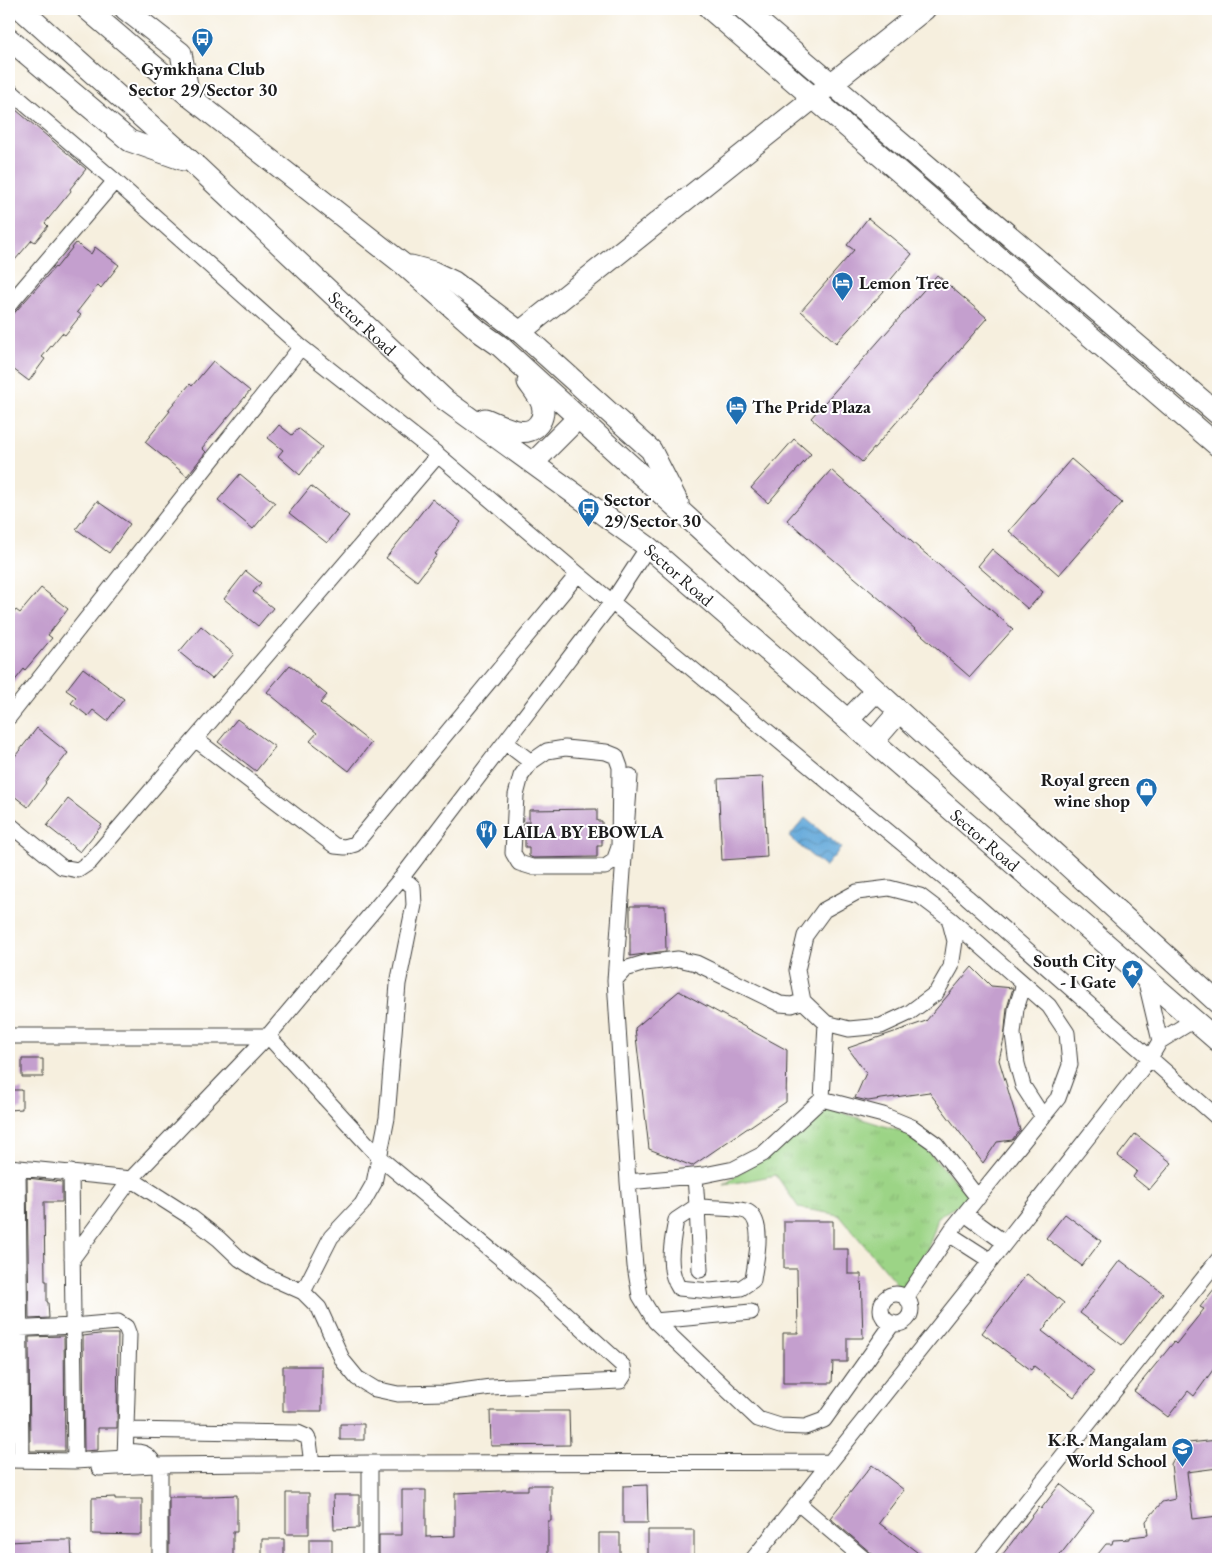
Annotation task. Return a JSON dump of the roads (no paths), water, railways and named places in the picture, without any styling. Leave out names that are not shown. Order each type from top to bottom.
[{"type":"main road","points":[[21,9],[194,164]]},
{"type":"main road","name":"Sector Road","points":[[87,9],[189,96],[404,264],[480,332],[500,346],[1218,1003]]},
{"type":"main road","points":[[124,9],[181,54],[189,96]]},
{"type":"main road","points":[[710,9],[1218,446]]},
{"type":"main road","points":[[744,9],[1218,414]]},
{"type":"main road","points":[[520,332],[925,9]]},
{"type":"main road","name":"Sector Road","points":[[9,39],[130,141],[194,164],[445,400],[648,547],[1218,1041]]},
{"type":"main road","points":[[404,264],[433,272],[454,282],[520,332],[651,450],[686,517]]},
{"type":"main road","points":[[445,400],[518,432],[528,432],[537,427],[542,420],[542,403],[500,346]]},
{"type":"main road","points":[[534,463],[578,418]]},
{"type":"main road","points":[[848,720],[876,691]]},
{"type":"main road","points":[[873,742],[899,712]]},
{"type":"street","points":[[9,90],[115,181],[301,347],[438,455],[578,574],[966,896],[1218,1118]]},
{"type":"street","points":[[9,305],[115,181]]},
{"type":"street","points":[[9,717],[301,347]]},
{"type":"street","points":[[9,824],[62,867],[78,870],[90,862],[438,455]]},
{"type":"street","points":[[72,1259],[132,1178],[268,1036],[402,877],[612,602],[648,547]]},
{"type":"street","points":[[195,739],[335,846],[345,847],[356,844],[578,574]]},
{"type":"street","points":[[505,742],[531,762]]},
{"type":"street","points":[[565,748],[606,752],[616,756],[620,767],[619,847],[614,861],[605,867],[532,867],[519,863],[512,853],[516,795],[521,776],[531,762],[547,751],[565,748]]},
{"type":"street","points":[[630,776],[615,980],[628,1182],[635,1266],[640,1296],[655,1321],[758,1419],[780,1426],[804,1427],[824,1420],[893,1323]]},
{"type":"street","points":[[303,1292],[331,1237],[362,1204],[374,1183],[380,1158],[387,1118],[398,984],[414,905],[413,887],[402,877]]},
{"type":"street","points":[[906,1298],[949,1234],[1058,1098],[1070,1065],[1067,1033],[1049,1006],[949,918],[920,896],[889,888],[857,892],[824,910],[805,936],[798,970],[803,1000],[826,1023],[849,1029],[881,1026],[909,1013],[936,993],[951,967],[955,941],[949,918]]},
{"type":"street","points":[[615,980],[625,969],[645,963],[678,959],[696,963],[780,1004],[792,1005],[803,1000]]},
{"type":"street","points":[[1145,978],[1160,1041]]},
{"type":"street","points":[[1024,984],[1016,1009],[1013,1034],[1017,1064],[1023,1086],[1043,1117]]},
{"type":"street","points":[[753,1559],[1005,1244],[1150,1058],[1160,1041],[1194,1020]]},
{"type":"street","points":[[628,1182],[695,1176],[734,1170],[763,1154],[822,1099],[826,1023]]},
{"type":"street","points":[[9,1036],[268,1036],[380,1158],[546,1294],[623,1366],[624,1375],[620,1381],[612,1382],[491,1387],[446,1394],[398,1394],[374,1389],[357,1378],[343,1360],[319,1308],[303,1292],[264,1275],[240,1259],[219,1239],[192,1218],[132,1178],[13,1168],[15,1460],[76,1461],[119,1460],[125,1458],[129,1335],[126,1327],[118,1322],[15,1329]]},
{"type":"street","points":[[822,1099],[883,1115],[912,1127],[936,1144],[978,1198]]},
{"type":"street","points":[[71,1172],[76,1461]]},
{"type":"street","points":[[695,1176],[700,1270]]},
{"type":"street","points":[[697,1206],[747,1212],[757,1222],[758,1242],[753,1280],[741,1288],[710,1291],[679,1288],[674,1280],[671,1251],[676,1220],[697,1206]]},
{"type":"street","points":[[965,1214],[1005,1244]]},
{"type":"street","points":[[949,1234],[991,1261]]},
{"type":"street","points":[[980,1559],[1218,1260]]},
{"type":"street","points":[[892,1294],[906,1298],[910,1306],[909,1315],[902,1322],[893,1323],[888,1321],[882,1314],[881,1309],[884,1300],[892,1294]]},
{"type":"street","points":[[655,1321],[751,1312]]},
{"type":"street","points":[[126,1430],[298,1433],[307,1437],[309,1441],[312,1464]]},
{"type":"street","points":[[125,1451],[144,1453],[150,1456],[158,1465],[160,1559]]},
{"type":"street","points":[[99,1468],[158,1465],[830,1462]]},
{"type":"street","points":[[370,1464],[370,1559]]},
{"type":"street","points":[[798,1503],[864,1559]]},
{"type":"water","points":[[805,818],[841,848],[825,867],[789,837]]},
{"type":"place","name":"Gymkhana Club Sector 29/Sector 30","points":[[203,57]]},
{"type":"place","name":"Lemon Tree","points":[[843,301]]},
{"type":"place","name":"The Pride Plaza","points":[[736,425]]},
{"type":"place","name":"Sector 29/Sector 30","points":[[588,528]]},
{"type":"place","name":"Royal green wine shop","points":[[1146,808]]},
{"type":"place","name":"LAILA BY EBOWLA","points":[[487,850]]},
{"type":"place","name":"South City - I Gate","points":[[1132,989]]},
{"type":"place","name":"K.R. Mangalam World School","points":[[1183,1468]]}]
